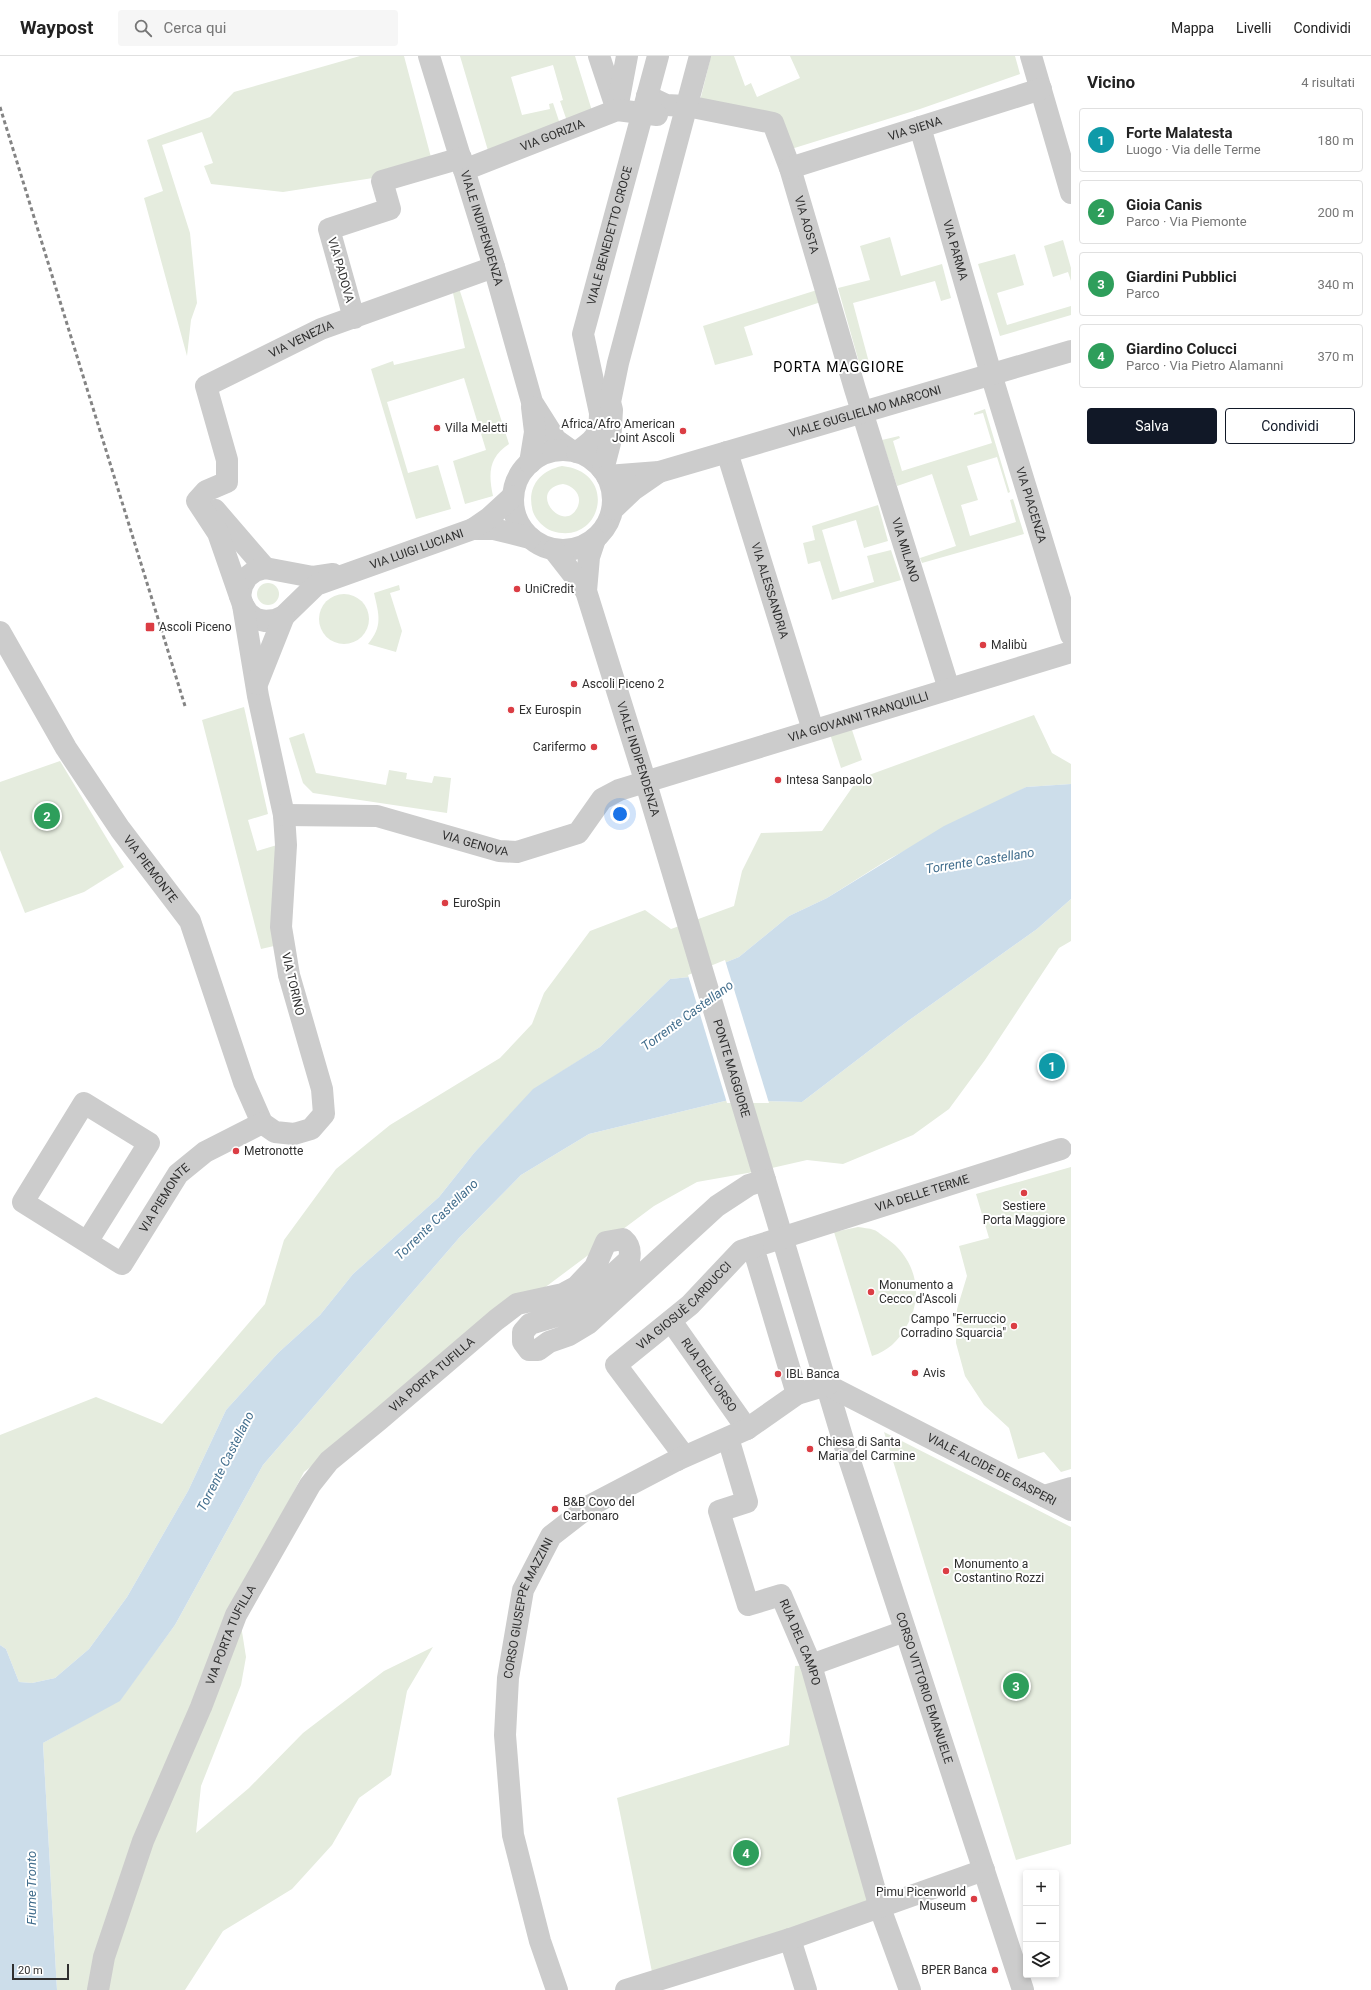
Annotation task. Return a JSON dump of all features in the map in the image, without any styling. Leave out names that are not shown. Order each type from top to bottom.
[{"type":"street","name":"VIALE INDIPENDENZA","points":[[429,56],[494,267],[532,402],[535,432],[530,463]]},
{"type":"street","points":[[599,56],[617,110]]},
{"type":"street","points":[[617,110],[627,56]]},
{"type":"street","name":"VIALE BENEDETTO CROCE","points":[[573,451],[596,437],[600,426],[600,413],[587,359],[583,334],[658,56]]},
{"type":"street","points":[[605,473],[610,443],[612,410],[610,402],[618,363],[700,56]]},
{"type":"street","points":[[1031,56],[1071,194]]},
{"type":"street","name":"VIA SIENA","points":[[790,168],[1041,89]]},
{"type":"street","name":"VIA GORIZIA","points":[[462,164],[617,110],[645,104]]},
{"type":"street","points":[[645,104],[666,105],[685,116]]},
{"type":"street","name":"VIA AOSTA","points":[[685,116],[773,123],[790,168],[862,412]]},
{"type":"street","name":"VIA PARMA","points":[[920,127],[991,374]]},
{"type":"street","name":"VIA PADOVA","points":[[354,318],[329,229],[390,209],[382,181],[462,164]]},
{"type":"street","name":"VIA VENEZIA","points":[[206,490],[227,482],[227,460],[206,386],[321,330],[494,267]]},
{"type":"street","name":"VIALE GUGLIELMO MARCONI","points":[[605,473],[659,472],[1071,351]]},
{"type":"street","points":[[587,359],[606,366],[618,363]]},
{"type":"street","name":"VIA PIACENZA","points":[[991,374],[1071,635]]},
{"type":"street","name":"VIALE INDIPENDENZA","points":[[532,402],[556,440],[573,451],[592,459],[605,473],[612,486],[613,509],[610,520],[604,530],[595,539],[583,547],[568,550],[554,550],[541,545],[530,538],[520,526],[514,511],[513,496],[516,483],[522,472],[530,463],[542,455],[555,451],[573,451]]},
{"type":"street","name":"VIA MILANO","points":[[862,412],[949,689]]},
{"type":"street","points":[[610,443],[624,462],[638,473]]},
{"type":"street","name":"VIA ALESSANDRIA","points":[[727,452],[813,730]]},
{"type":"street","name":"VIALE GUGLIELMO MARCONI","points":[[613,509],[633,490],[659,472]]},
{"type":"street","points":[[206,490],[213,506],[226,523],[273,570],[288,578],[293,589],[293,602],[287,612],[257,684]]},
{"type":"street","name":"VIA TORINO","points":[[206,490],[197,501],[218,533],[242,600],[257,684],[284,815],[286,845],[281,927],[288,974],[322,1089],[324,1114],[311,1129],[294,1134],[275,1132],[262,1123]]},
{"type":"street","name":"VIA LUIGI LUCIANI","points":[[360,570],[473,529],[489,518],[513,496]]},
{"type":"street","name":"VIA LUIGI LUCIANI","points":[[473,529],[494,530],[530,538]]},
{"type":"street","name":"VIALE INDIPENDENZA","points":[[586,591],[589,557],[595,539]]},
{"type":"street","name":"VIALE INDIPENDENZA","points":[[554,550],[586,591],[682,904]]},
{"type":"street","points":[[273,570],[313,577],[360,570],[316,585],[287,612],[275,620],[265,622],[256,619],[248,613],[242,600],[242,586],[247,577],[255,571],[273,570]]},
{"type":"street","name":"VIA PIEMONTE","points":[[0,632],[66,748],[120,829],[190,921],[244,1082],[262,1123],[205,1152],[178,1174],[122,1264],[87,1242]]},
{"type":"street","name":"VIA GIOVANNI TRANQUILLI","points":[[645,780],[1071,652]]},
{"type":"street","name":"VIA GENOVA","points":[[284,815],[377,816],[499,851],[517,852],[578,833],[602,799],[619,790],[645,780]]},
{"type":"street","name":"PONTE MAGGIORE","points":[[682,904],[783,1238]]},
{"type":"street","points":[[84,1103],[148,1143],[87,1242],[23,1202],[84,1103]]},
{"type":"street","name":"VIA DELLE TERME","points":[[753,1247],[1061,1149]]},
{"type":"street","name":"VIA PORTA TUFILLA","points":[[98,1990],[104,1957],[143,1842],[201,1707],[236,1615],[310,1485],[328,1461],[380,1420],[496,1320],[517,1304],[563,1294],[576,1287],[595,1267],[606,1242],[623,1239],[629,1244],[631,1252],[629,1260],[573,1311],[530,1324],[524,1332],[523,1342],[530,1350],[538,1350],[549,1342],[569,1335],[589,1323],[717,1206],[749,1185],[763,1172]]},
{"type":"street","name":"CORSO VITTORIO EMANUELE","points":[[783,1238],[827,1385],[905,1631],[1023,1990]]},
{"type":"street","points":[[753,1247],[797,1394]]},
{"type":"street","name":"VIA GIOSUÈ CARDUCCI","points":[[677,1460],[682,1453],[616,1365],[690,1305],[742,1251],[753,1247]]},
{"type":"street","name":"RUA DELL'ORSO","points":[[671,1321],[738,1433]]},
{"type":"street","name":"CORSO GIUSEPPE MAZZINI","points":[[557,1990],[540,1941],[512,1827],[505,1735],[508,1678],[523,1590],[551,1536],[591,1505],[677,1460],[738,1433],[797,1394],[827,1385]]},
{"type":"street","name":"VIALE ALCIDE DE GASPERI","points":[[827,1385],[1071,1510]]},
{"type":"street","name":"RUA DEL CAMPO","points":[[738,1433],[747,1502],[719,1511],[748,1604],[781,1595],[811,1665],[880,1908],[910,1990]]},
{"type":"street","points":[[1044,1496],[1071,1488]]},
{"type":"street","points":[[811,1665],[905,1631]]},
{"type":"street","points":[[626,1990],[790,1939],[984,1870]]},
{"type":"street","points":[[790,1939],[806,1990]]},
{"type":"shaded area","points":[[360,56],[404,56],[432,161],[373,178],[283,192],[211,184],[204,166],[213,163],[202,132],[162,145],[190,233],[197,303],[191,320],[187,356],[144,198],[163,191],[147,140],[210,117],[234,92]]},
{"type":"shaded area","points":[[460,56],[575,56],[593,114],[568,124],[560,101],[563,100],[553,65],[511,77],[522,115],[550,109],[549,104],[553,103],[561,127],[489,154]]},
{"type":"shaded area","points":[[711,56],[734,56],[745,86],[751,83],[757,97],[800,78],[790,56],[1015,56],[1020,74],[920,109],[788,150],[776,119],[699,105]]},
{"type":"shaded area","points":[[890,237],[901,276],[942,264],[951,298],[941,301],[935,281],[853,303],[871,370],[862,373],[838,288],[870,280],[860,246]]},
{"type":"shaded area","points":[[1063,240],[1071,268],[1071,281],[1068,272],[1053,277],[1044,246]]},
{"type":"shaded area","points":[[1015,254],[1024,285],[997,293],[1007,325],[1071,306],[1071,315],[1000,336],[978,264]]},
{"type":"shaded area","points":[[458,285],[509,444],[497,454],[492,466],[491,488],[493,496],[465,504],[453,461],[486,450],[464,378],[387,402],[408,473],[438,465],[451,509],[416,519],[371,369],[393,361],[394,365],[465,348],[453,293]]},
{"type":"shaded area","points":[[817,290],[821,302],[744,327],[753,355],[715,365],[703,326]]},
{"type":"shaded area","points":[[985,409],[1010,492],[1008,493],[997,457],[967,466],[978,500],[961,505],[970,536],[1016,522],[1010,500],[1013,499],[1024,534],[922,563],[920,558],[956,546],[932,474],[897,486],[882,440],[899,436],[900,438],[893,441],[902,471],[992,443],[983,413],[974,415],[974,413]]},
{"type":"shaded area","points":[[562,466],[580,471],[592,481],[597,493],[597,507],[592,519],[582,528],[569,533],[549,530],[538,521],[533,512],[531,495],[533,488],[541,476],[554,468]],"holes":[[[563,484],[574,489],[578,495],[579,502],[572,514],[565,516],[558,514],[551,509],[547,494],[552,488]]]},
{"type":"shaded area","points":[[878,505],[888,541],[864,548],[856,520],[822,530],[840,592],[874,582],[867,556],[891,550],[901,580],[832,600],[820,561],[808,564],[803,543],[815,540],[812,526]]},
{"type":"shaded area","points":[[268,583],[276,586],[279,594],[276,602],[268,605],[260,602],[257,594],[260,586]]},
{"type":"shaded area","points":[[399,585],[400,590],[390,593],[402,631],[396,652],[368,644],[373,638],[378,626],[378,614],[374,593]]},
{"type":"shaded area","points":[[344,594],[358,598],[365,605],[369,619],[365,633],[358,640],[344,644],[330,640],[323,633],[319,619],[323,605],[330,598]]},
{"type":"shaded area","points":[[244,707],[268,814],[248,820],[257,851],[277,845],[274,946],[261,949],[202,720]]},
{"type":"shaded area","points":[[1034,715],[1052,753],[1071,764],[1071,784],[1026,787],[889,859],[827,898],[789,916],[739,957],[690,977],[670,979],[600,1047],[533,1090],[474,1153],[439,1197],[353,1274],[320,1315],[278,1353],[226,1410],[188,1491],[127,1597],[89,1649],[55,1678],[32,1683],[19,1682],[6,1649],[0,1645],[0,1435],[96,1397],[162,1424],[265,1304],[284,1240],[336,1169],[390,1125],[500,1058],[532,1024],[544,993],[590,931],[645,910],[671,929],[734,906],[742,871],[761,833],[822,831],[858,779]]},
{"type":"shaded area","points":[[851,727],[862,760],[841,768],[830,734]]},
{"type":"shaded area","points":[[304,733],[316,773],[386,785],[389,770],[407,773],[406,779],[432,783],[434,776],[451,778],[447,813],[313,793],[303,783],[289,738]]},
{"type":"shaded area","points":[[60,761],[124,867],[84,892],[25,913],[0,850],[0,782]]},
{"type":"shaded area","points":[[1071,899],[1071,941],[1059,948],[985,1060],[949,1109],[913,1135],[843,1164],[807,1160],[759,1171],[697,1182],[654,1206],[445,1362],[304,1472],[237,1600],[246,1657],[241,1685],[201,1786],[196,1833],[249,1788],[303,1733],[384,1671],[433,1647],[407,1691],[391,1775],[359,1798],[332,1845],[292,1889],[223,1931],[185,1990],[57,1990],[43,1743],[120,1700],[175,1625],[263,1465],[459,1238],[521,1175],[589,1134],[729,1100],[802,1102],[908,1021],[1037,929]]},
{"type":"shaded area","name":"Campo \"Ferruccio Corradino Squarcia\"","points":[[1071,1167],[1071,1469],[1061,1472],[1044,1452],[1018,1459],[1009,1428],[984,1405],[965,1376],[956,1343],[957,1309],[967,1276],[959,1246],[989,1238],[976,1194]]},
{"type":"shaded area","points":[[858,1227],[876,1231],[896,1246],[911,1267],[916,1290],[912,1315],[903,1332],[888,1348],[872,1356],[834,1232]]},
{"type":"shaded area","points":[[884,1432],[1071,1527],[1071,1844],[1016,1860]]},
{"type":"shaded area","points":[[811,1665],[880,1908],[654,1982],[617,1798],[789,1745],[795,1666]]},
{"type":"water","points":[[1071,784],[1071,899],[1037,929],[908,1021],[802,1102],[729,1100],[589,1134],[521,1175],[459,1238],[263,1465],[175,1625],[120,1701],[43,1743],[57,1990],[0,1990],[0,1645],[6,1649],[19,1682],[32,1683],[55,1678],[89,1649],[127,1597],[188,1491],[226,1410],[278,1353],[320,1315],[353,1274],[439,1197],[474,1153],[533,1089],[600,1047],[670,979],[690,977],[739,957],[789,916],[827,898],[944,826],[1026,787]]},
{"type":"pier","points":[[725,960],[769,1103],[727,1103],[688,975]]},
{"type":"railway","points":[[0,107],[185,706]]},
{"type":"place","name":"Villa Meletti","points":[[437,428]]},
{"type":"place","name":"Africa/Afro American Joint Ascoli","points":[[683,431]]},
{"type":"place","name":"UniCredit","points":[[517,589]]},
{"type":"place","name":"Ascoli Piceno","points":[[150,627]]},
{"type":"place","name":"Malibù","points":[[983,645]]},
{"type":"place","name":"Ascoli Piceno 2","points":[[574,684]]},
{"type":"place","name":"Ex Eurospin","points":[[511,710]]},
{"type":"place","name":"Carifermo","points":[[594,747]]},
{"type":"place","name":"Intesa Sanpaolo","points":[[778,780]]},
{"type":"place","name":"Gioia Canis","points":[[47,816]]},
{"type":"place","name":"EuroSpin","points":[[445,903]]},
{"type":"place","name":"Forte Malatesta","points":[[1052,1066]]},
{"type":"place","name":"Metronotte","points":[[236,1151]]},
{"type":"place","name":"Sestiere Porta Maggiore","points":[[1024,1193]]},
{"type":"place","name":"Monumento a Cecco d'Ascoli","points":[[871,1292]]},
{"type":"place","name":"Campo \"Ferruccio Corradino Squarcia\"","points":[[1014,1326]]},
{"type":"place","name":"Avis","points":[[915,1373]]},
{"type":"place","name":"IBL Banca","points":[[778,1374]]},
{"type":"place","name":"Chiesa di Santa Maria del Carmine","points":[[810,1449]]},
{"type":"place","name":"B&B Covo del Carbonaro","points":[[555,1509]]},
{"type":"place","name":"Monumento a Costantino Rozzi","points":[[946,1571]]},
{"type":"place","name":"Giardini Pubblici","points":[[1016,1686]]},
{"type":"place","name":"Giardino Colucci","points":[[746,1853]]},
{"type":"place","name":"Pimu Picenworld Museum","points":[[974,1899]]},
{"type":"place","name":"BPER Banca","points":[[995,1970]]},
{"type":"district","name":"PORTA MAGGIORE","points":[[839,367]]},
{"type":"water label","name":"Torrente Castellano","points":[[980,860]]},
{"type":"water label","name":"Torrente Castellano","points":[[687,1015]]},
{"type":"water label","name":"Torrente Castellano","points":[[436,1219]]},
{"type":"water label","name":"Torrente Castellano","points":[[225,1461]]},
{"type":"water label","name":"Fiume Tronto","points":[[31,1888]]}]
